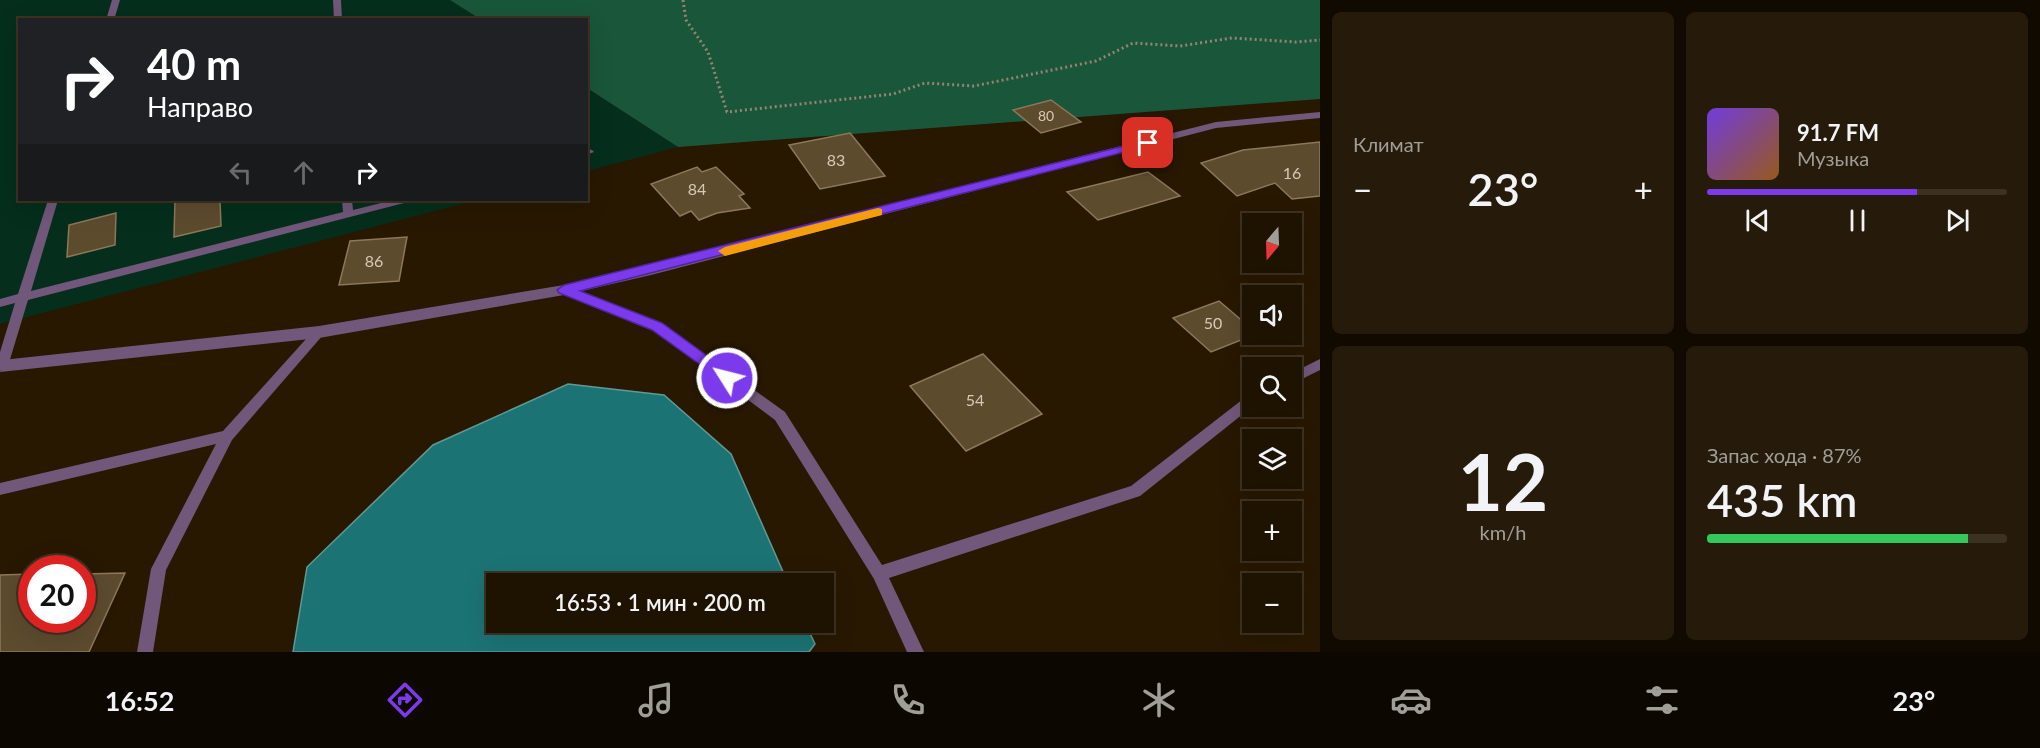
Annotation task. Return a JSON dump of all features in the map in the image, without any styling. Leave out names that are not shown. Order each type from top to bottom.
[{"type":"street","points":[[2,366],[320,332],[564,290],[651,270],[1216,125],[1320,115]]},
{"type":"lane","points":[[111,18],[116,0]]},
{"type":"lane","points":[[337,0],[338,18]]},
{"type":"lane","points":[[2,366],[53,201]]},
{"type":"lane","points":[[347,201],[348,214]]},
{"type":"lane","points":[[0,303],[400,201]]},
{"type":"lane","points":[[564,290],[657,326],[780,416],[879,574],[916,652]]},
{"type":"lane","points":[[145,652],[159,569],[227,436],[320,332]]},
{"type":"lane","points":[[1302,374],[1320,364]]},
{"type":"lane","points":[[879,574],[1135,491],[1242,408]]},
{"type":"lane","points":[[0,489],[227,436]]},
{"type":"path","points":[[683,0],[686,20],[708,52],[727,112],[893,94],[925,82],[974,86],[1096,61],[1133,43],[1180,46],[1232,38],[1296,42],[1320,40]]},
{"type":"green space","points":[[0,0],[450,0],[478,18],[18,18],[18,201],[473,201],[0,324]]},
{"type":"green space","points":[[450,0],[1320,0],[1320,99],[678,147],[588,89],[588,18],[478,18]]},
{"type":"green space","points":[[588,89],[678,147],[588,171]]},
{"type":"water","points":[[568,384],[664,395],[731,454],[784,573],[486,573],[486,633],[810,633],[815,644],[809,652],[293,652],[307,567],[433,445]]},
{"type":"building","points":[[1051,100],[1081,122],[1041,133],[1013,110]]},
{"type":"building","points":[[850,133],[885,176],[820,189],[789,145]]},
{"type":"building","points":[[1320,142],[1320,196],[1292,199],[1275,183],[1237,196],[1201,163],[1243,150]]},
{"type":"building","points":[[697,167],[702,172],[716,167],[744,194],[739,196],[750,208],[717,213],[699,220],[691,211],[680,216],[651,184]]},
{"type":"building","points":[[1148,172],[1180,196],[1098,220],[1067,192]]},
{"type":"building","points":[[175,201],[220,201],[221,226],[174,237]]},
{"type":"building","points":[[116,213],[115,245],[67,257],[69,225]]},
{"type":"building","points":[[407,237],[399,281],[339,285],[350,241]]},
{"type":"building","points":[[1219,301],[1242,321],[1242,340],[1211,352],[1173,318]]},
{"type":"building","points":[[983,354],[1042,414],[966,451],[910,386]]},
{"type":"building","points":[[125,573],[89,652],[0,652],[0,575],[18,574],[18,633],[96,633],[96,574]]},
{"type":"slow traffic","points":[[725,251],[878,212]]},
{"type":"route","points":[[727,378],[657,326],[564,290],[651,270],[1148,143]]}]
